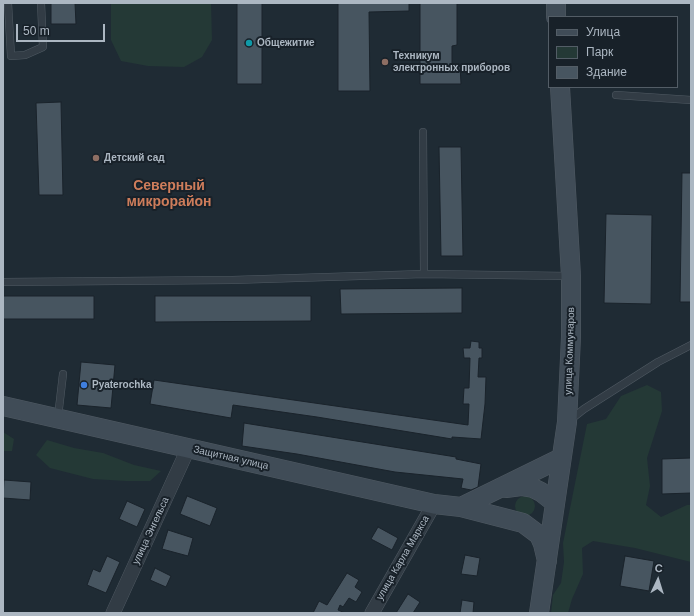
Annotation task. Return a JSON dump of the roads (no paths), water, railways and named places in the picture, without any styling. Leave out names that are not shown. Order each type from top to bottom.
[{"type":"main road","points":[[556,3],[556,16]]},
{"type":"main road","name":"улица Коммунаров","points":[[539,613],[567,422],[571,337],[571,276],[560,88]]},
{"type":"main road","name":"Защитная улица","points":[[3,406],[434,504],[460,507],[523,523]]},
{"type":"main road","points":[[460,507],[561,458]]},
{"type":"main road","points":[[499,488],[521,486],[533,488],[541,492],[554,509],[540,520],[523,523]]},
{"type":"main road","points":[[523,523],[538,535],[543,544],[547,561]]},
{"type":"street","name":"улица Энгельса","points":[[113,613],[188,449]]},
{"type":"street","name":"улица Карла Маркса","points":[[372,613],[434,504]]},
{"type":"lane","points":[[8,3],[11,56],[26,55],[42,47],[42,3]]},
{"type":"lane","points":[[616,95],[691,100]]},
{"type":"lane","points":[[423,132],[424,274]]},
{"type":"lane","points":[[3,282],[232,280],[424,274],[571,276]]},
{"type":"lane","points":[[567,422],[584,409],[658,362],[691,345]]},
{"type":"lane","points":[[57,419],[63,374]]},
{"type":"place","name":"Общежитие","points":[[249,43]]},
{"type":"place","name":"Техникум электронных приборов","points":[[385,62]]},
{"type":"place","name":"Детский сад","points":[[96,158]]},
{"type":"place","name":"Pyaterochka","points":[[84,385]]},
{"type":"district","name":"Северный микрорайон","points":[[169,194]]}]
